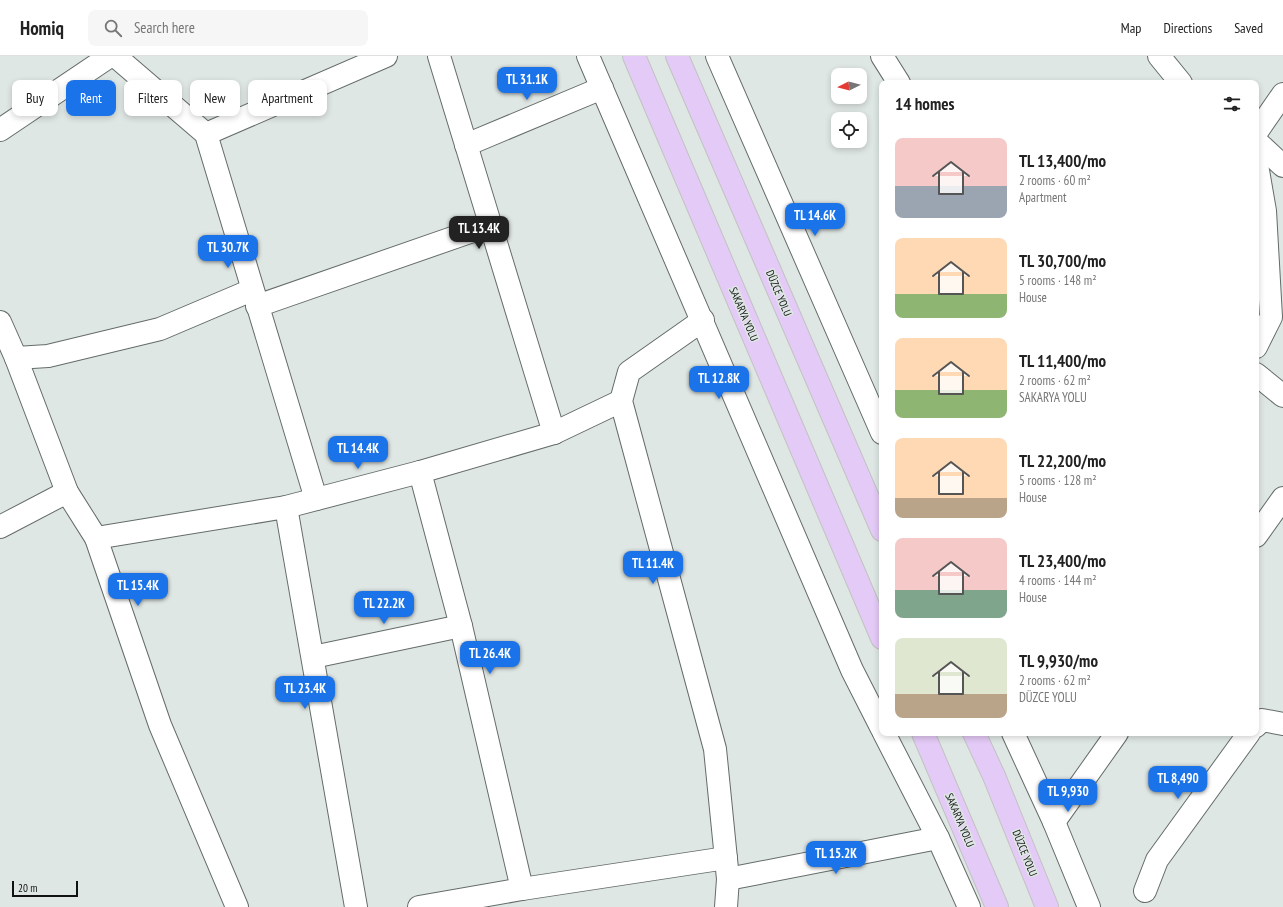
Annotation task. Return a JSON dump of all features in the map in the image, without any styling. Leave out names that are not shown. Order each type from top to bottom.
[{"type":"highway","name":"SAKARYA YOLU","points":[[634,56],[879,631]]},
{"type":"highway","name":"DÜZCE YOLU","points":[[677,56],[879,523]]},
{"type":"highway","name":"SAKARYA YOLU","points":[[924,736],[997,907]]},
{"type":"highway","name":"DÜZCE YOLU","points":[[975,736],[994,776],[1047,907]]},
{"type":"street","points":[[0,130],[110,56]]},
{"type":"street","points":[[115,56],[206,134],[316,499]]},
{"type":"street","points":[[206,134],[386,56]]},
{"type":"street","points":[[439,56],[554,433]]},
{"type":"street","points":[[588,56],[703,320],[852,670],[879,723]]},
{"type":"street","points":[[717,56],[879,426]]},
{"type":"street","points":[[882,56],[897,80]]},
{"type":"street","points":[[1159,56],[1179,80]]},
{"type":"street","points":[[466,145],[602,88]]},
{"type":"street","points":[[1259,129],[1283,94]]},
{"type":"street","points":[[1259,144],[1283,166]]},
{"type":"street","points":[[1259,176],[1265,211],[1271,317],[1259,342]]},
{"type":"street","points":[[16,358],[48,356],[160,329],[490,225]]},
{"type":"street","points":[[703,320],[629,372],[621,401],[715,749],[727,868],[726,907]]},
{"type":"street","points":[[0,322],[16,358],[67,492],[96,538],[160,725],[237,907]]},
{"type":"street","points":[[1259,376],[1283,396]]},
{"type":"street","points":[[96,538],[286,506],[420,472],[554,433],[621,401]]},
{"type":"street","points":[[420,472],[461,626],[522,889]]},
{"type":"street","points":[[0,526],[67,492]]},
{"type":"street","points":[[1259,532],[1283,498]]},
{"type":"street","points":[[286,506],[356,907]]},
{"type":"street","points":[[313,657],[461,626]]},
{"type":"street","points":[[1259,723],[1262,720],[1283,724]]},
{"type":"street","points":[[886,736],[938,838],[969,907]]},
{"type":"street","points":[[1014,736],[1054,822],[1089,907]]},
{"type":"street","points":[[1054,822],[1115,736]]},
{"type":"street","points":[[1145,891],[1157,860],[1247,736]]},
{"type":"street","points":[[419,907],[522,889],[727,868],[938,838]]}]
